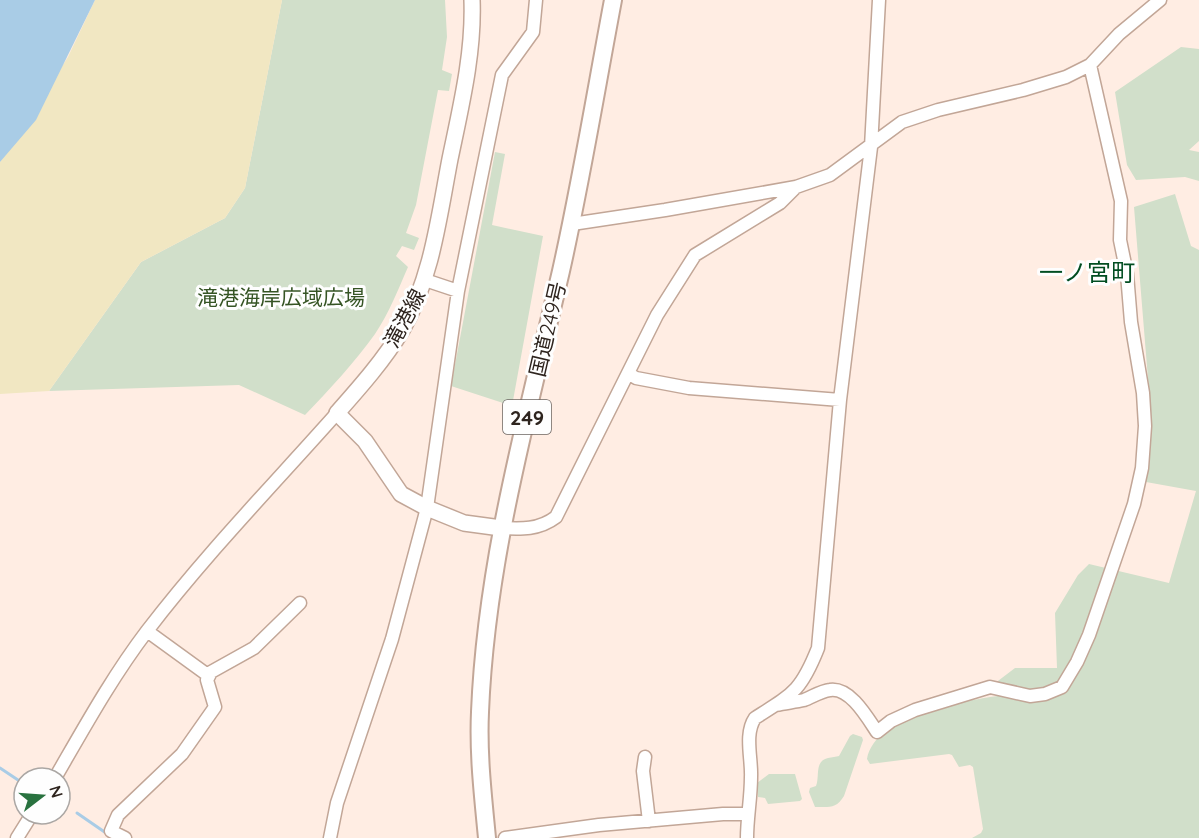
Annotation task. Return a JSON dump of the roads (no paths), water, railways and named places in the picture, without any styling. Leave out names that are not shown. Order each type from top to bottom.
[{"type":"highway","name":"国道249号","points":[[487,838],[481,779],[480,713],[487,619],[501,528],[572,224],[613,0]]},
{"type":"main road","name":"滝港線","points":[[337,413],[368,378],[402,329],[425,280],[467,73],[473,21],[472,0]]},
{"type":"main road","points":[[337,413],[365,441],[401,494],[427,508],[464,523],[501,528]]},
{"type":"street","points":[[330,838],[337,803],[392,639],[427,508],[458,291],[502,75],[533,32],[536,0]]},
{"type":"street","points":[[747,838],[751,777],[749,750],[751,722],[800,687],[818,648],[840,400],[871,147],[879,0]]},
{"type":"street","points":[[572,224],[796,187],[830,175],[902,122],[938,110],[1023,90],[1065,77],[1090,65],[1119,34],[1160,0]]},
{"type":"street","points":[[776,705],[805,699],[831,690],[841,692],[846,694],[867,717],[877,732],[891,721],[915,710],[990,687],[1030,696],[1045,694],[1062,687],[1077,662],[1089,635],[1134,504],[1143,468],[1145,426],[1143,393],[1131,322],[1127,274],[1120,240],[1121,201],[1090,65]]},
{"type":"street","points":[[501,528],[529,529],[556,517],[657,315],[695,255],[780,203],[796,187]]},
{"type":"street","points":[[425,280],[458,291]]},
{"type":"street","points":[[628,373],[636,378],[689,388],[840,400]]},
{"type":"street","points":[[62,766],[108,687],[147,631],[200,566],[337,413]]},
{"type":"street","points":[[125,838],[111,831],[118,815],[182,754],[215,707],[207,680],[211,672],[254,648],[300,603]]},
{"type":"street","points":[[147,631],[209,676]]},
{"type":"street","points":[[645,757],[643,771],[649,821]]},
{"type":"street","points":[[505,838],[599,825],[747,814]]},
{"type":"street","points":[[599,825],[603,838]]},
{"type":"water","points":[[0,0],[95,0],[36,120],[0,162]]},
{"type":"waterway","points":[[0,768],[12,776]]},
{"type":"waterway","points":[[77,813],[106,833]]},
{"type":"district","name":"一ノ宮町","points":[[1087,272]]},
{"type":"park label","name":"滝港海岸広域広場","points":[[281,297]]}]
